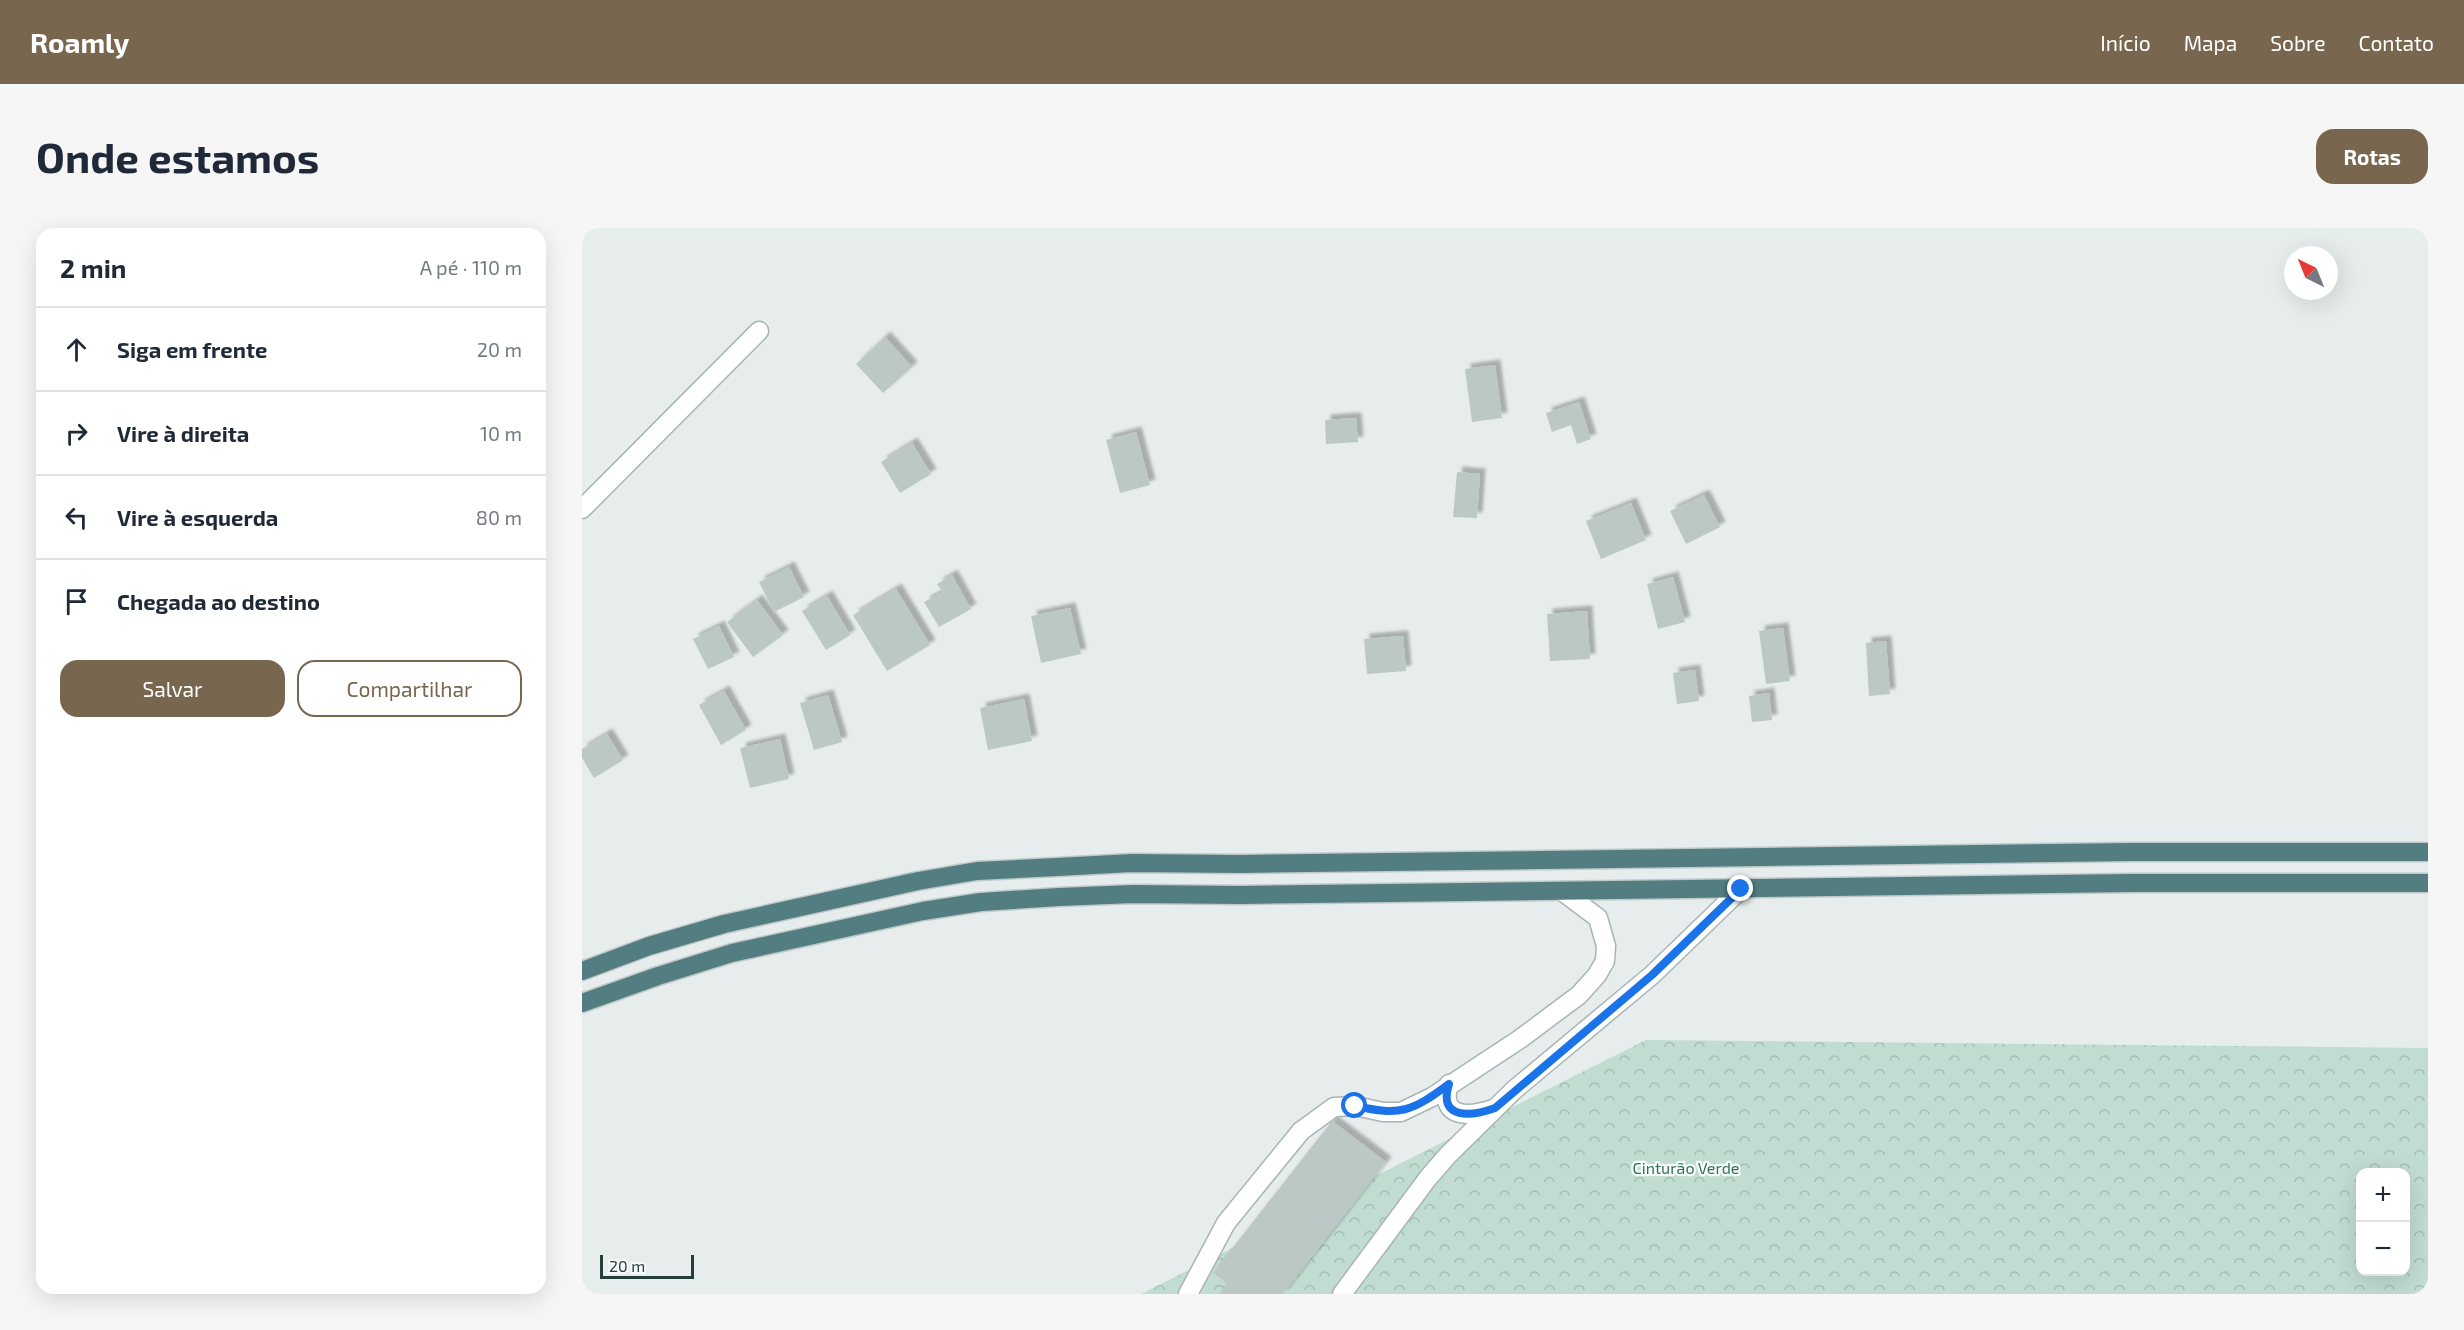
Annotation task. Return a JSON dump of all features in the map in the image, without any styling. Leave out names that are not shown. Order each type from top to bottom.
[{"type":"highway","points":[[582,971],[649,946],[724,924],[918,881],[1000,870],[1132,863],[1241,864],[2131,852],[2428,852]]},
{"type":"highway","points":[[582,1003],[732,953],[923,911],[981,902],[1133,894],[1241,895],[2132,883],[2428,883]]},
{"type":"street","points":[[582,509],[759,331]]},
{"type":"street","points":[[1342,1294],[1428,1178],[1495,1108],[1652,975],[1741,889]]},
{"type":"street","points":[[1188,1294],[1226,1223],[1301,1131],[1334,1107],[1355,1106],[1383,1112],[1401,1112],[1431,1097],[1520,1039],[1579,995],[1597,975],[1605,961],[1606,946],[1598,918],[1562,891]]},
{"type":"street","points":[[1449,1084],[1446,1095],[1448,1104],[1454,1111],[1476,1115],[1495,1108]]},
{"type":"green space","name":"Cinturão Verde","points":[[1646,1040],[2428,1048],[2428,1294],[1141,1294]]},
{"type":"building","points":[[885,337],[912,367],[883,393],[856,364]]},
{"type":"building","points":[[1495,365],[1502,418],[1472,422],[1465,369]]},
{"type":"building","points":[[1579,402],[1591,439],[1577,444],[1571,425],[1552,432],[1546,413]]},
{"type":"building","points":[[1356,418],[1358,442],[1326,444],[1325,420]]},
{"type":"building","points":[[1136,432],[1150,485],[1120,493],[1106,440]]},
{"type":"building","points":[[912,443],[931,474],[900,493],[881,462]]},
{"type":"building","points":[[1457,472],[1480,474],[1477,518],[1453,517]]},
{"type":"building","points":[[1704,495],[1720,527],[1686,544],[1670,511]]},
{"type":"building","points":[[1631,503],[1646,540],[1601,559],[1586,521]]},
{"type":"building","points":[[789,567],[804,597],[774,612],[759,582]]},
{"type":"building","points":[[952,575],[971,609],[939,627],[924,602],[943,592],[937,584]]},
{"type":"building","points":[[1673,577],[1685,622],[1658,629],[1647,584]]},
{"type":"building","points":[[896,589],[930,645],[887,671],[853,615]]},
{"type":"building","points":[[827,596],[850,635],[826,650],[802,611]]},
{"type":"building","points":[[757,600],[783,635],[753,657],[727,622]]},
{"type":"building","points":[[1070,608],[1081,654],[1041,663],[1031,616]]},
{"type":"building","points":[[1587,611],[1590,659],[1550,661],[1547,614]]},
{"type":"building","points":[[719,626],[734,657],[708,669],[693,639]]},
{"type":"building","points":[[1783,628],[1790,681],[1766,684],[1759,631]]},
{"type":"building","points":[[1403,636],[1406,671],[1367,674],[1364,639]]},
{"type":"building","points":[[1886,641],[1890,694],[1869,696],[1866,643]]},
{"type":"building","points":[[1695,670],[1699,701],[1677,704],[1673,673]]},
{"type":"building","points":[[724,691],[746,730],[721,745],[699,705]]},
{"type":"building","points":[[1769,693],[1772,720],[1752,722],[1749,696]]},
{"type":"building","points":[[828,695],[842,742],[814,750],[800,703]]},
{"type":"building","points":[[1024,699],[1032,741],[988,750],[980,708]]},
{"type":"building","points":[[607,734],[623,760],[594,778],[582,758],[582,749]]},
{"type":"building","points":[[780,739],[789,779],[750,788],[740,748]]},
{"type":"building","points":[[1332,1121],[1386,1162],[1283,1294],[1219,1294],[1227,1283],[1213,1273]]},
{"type":"route","points":[[1355,1106],[1383,1112],[1401,1112],[1431,1097],[1449,1084],[1446,1095],[1448,1104],[1454,1111],[1476,1115],[1495,1108],[1652,975],[1741,889]]}]
